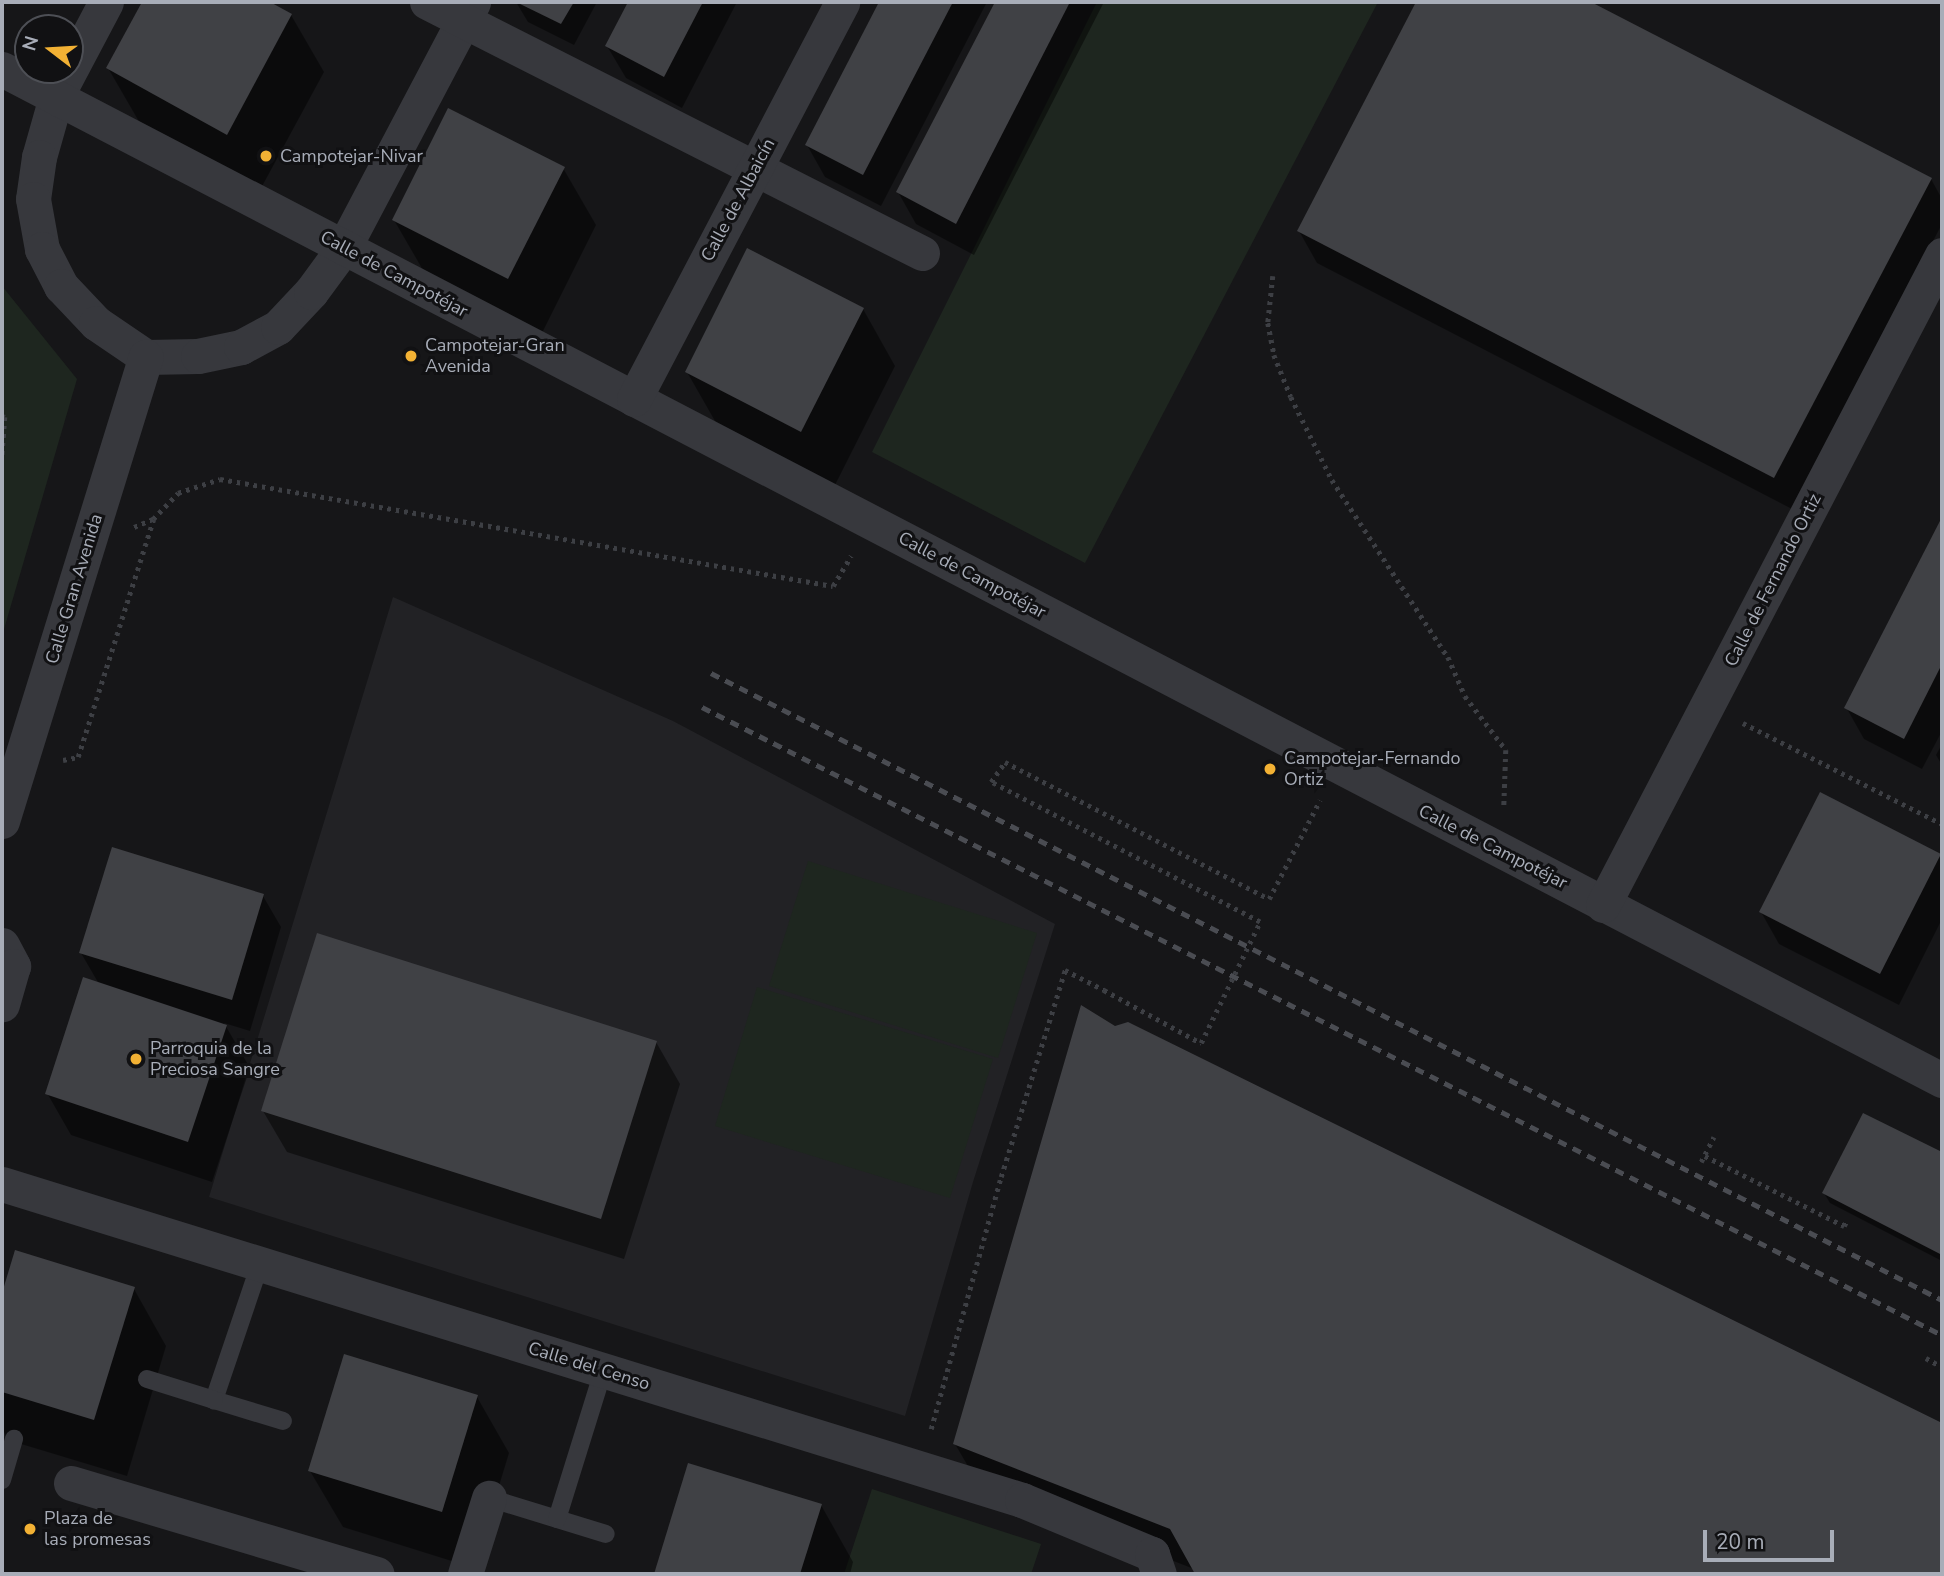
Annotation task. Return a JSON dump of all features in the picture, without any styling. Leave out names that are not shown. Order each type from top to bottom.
[{"type":"street","points":[[106,2],[56,97],[38,157],[33,199],[41,249],[61,286],[87,314],[146,357],[230,350],[269,332],[311,292],[344,247],[468,11]]},
{"type":"street","points":[[427,2],[468,11],[755,168],[922,253]]},
{"type":"street","name":"Calle de Albaicín","points":[[634,398],[842,2]]},
{"type":"street","name":"Calle de Campotéjar","points":[[2,69],[1603,905],[1939,1071]]},
{"type":"street","name":"Calle de Fernando Ortiz","points":[[1603,905],[1942,255]]},
{"type":"street","name":"Calle Gran Avenida","points":[[2,821],[146,357]]},
{"type":"street","points":[[2,945],[13,966],[2,1004]]},
{"type":"street","name":"Calle del Censo","points":[[2,1184],[920,1471],[1022,1500],[1152,1554],[1159,1574]]},
{"type":"street","points":[[71,1483],[377,1574]]},
{"type":"street","points":[[466,1574],[489,1498]]},
{"type":"lane","points":[[214,1400],[260,1264]]},
{"type":"lane","points":[[557,1519],[603,1371]]},
{"type":"lane","points":[[147,1379],[283,1421]]},
{"type":"lane","points":[[2,1480],[14,1439]]},
{"type":"lane","points":[[489,1498],[606,1534]]},
{"type":"path","points":[[1273,276],[1268,323],[1274,355],[1332,480],[1448,657],[1465,696],[1506,750],[1504,853]]},
{"type":"path","points":[[2,416],[2,457]]},
{"type":"path","points":[[88,546],[153,519],[178,493],[220,479],[833,586],[870,522]]},
{"type":"path","points":[[19,768],[78,757],[153,519]]},
{"type":"path","points":[[1709,705],[1942,824]]},
{"type":"path","points":[[920,1471],[1001,1177],[1065,970],[1201,1042],[1260,922],[991,782],[1005,762],[1269,899],[1337,766]]},
{"type":"path","points":[[1701,1163],[1714,1137]]},
{"type":"path","points":[[1705,1156],[1844,1226],[1846,1222]]},
{"type":"path","points":[[1927,1358],[1942,1367]]},
{"type":"shaded area","points":[[1097,2],[1378,2],[1085,563],[872,452]]},
{"type":"shaded area","points":[[2,286],[77,379],[2,636]]},
{"type":"shaded area","points":[[393,597],[673,721],[1055,924],[973,1182],[905,1416],[209,1197]]},
{"type":"shaded area","points":[[808,861],[1037,933],[998,1058],[769,986]]},
{"type":"shaded area","points":[[757,987],[993,1059],[950,1198],[715,1126]]},
{"type":"shaded area","points":[[872,1489],[1041,1544],[1031,1574],[844,1574]]},
{"type":"building","points":[[142,2],[270,2],[292,14],[227,135],[106,68]]},
{"type":"building","points":[[516,2],[574,2],[561,24]]},
{"type":"building","points":[[628,2],[703,2],[664,77],[605,46]]},
{"type":"building","points":[[879,2],[953,2],[863,175],[805,145]]},
{"type":"building","points":[[995,2],[1070,2],[956,224],[896,192]]},
{"type":"building","points":[[1416,2],[1591,2],[1932,178],[1774,478],[1297,231]]},
{"type":"building","points":[[448,108],[565,167],[508,279],[392,220]]},
{"type":"building","points":[[747,248],[864,308],[801,432],[685,372]]},
{"type":"building","points":[[1942,517],[1942,664],[1904,739],[1844,708]]},
{"type":"building","points":[[1820,792],[1941,854],[1880,974],[1759,912]]},
{"type":"building","points":[[112,847],[264,894],[232,1000],[79,953]]},
{"type":"building","points":[[317,933],[657,1041],[601,1219],[261,1111]]},
{"type":"building","name":"Parroquia de la Preciosa Sangre","points":[[83,977],[227,1025],[188,1142],[45,1094]]},
{"type":"building","points":[[1081,1005],[1115,1026],[1128,1022],[1942,1423],[1942,1574],[1195,1574],[1170,1529],[953,1444]]},
{"type":"building","points":[[1863,1113],[1942,1152],[1942,1255],[1822,1193]]},
{"type":"building","points":[[15,1250],[135,1287],[94,1420],[2,1392],[2,1293]]},
{"type":"building","points":[[344,1354],[478,1395],[442,1512],[308,1471]]},
{"type":"building","points":[[688,1463],[822,1504],[800,1574],[654,1574]]},
{"type":"railway","points":[[711,673],[1942,1300]]},
{"type":"railway","points":[[702,707],[1942,1335]]},
{"type":"place","name":"Campotejar-Nivar","points":[[266,156]]},
{"type":"place","name":"Campotejar-Gran Avenida","points":[[411,356]]},
{"type":"place","name":"Campotejar-Fernando Ortiz","points":[[1270,769]]},
{"type":"place","name":"Parroquia de la Preciosa Sangre","points":[[136,1059]]},
{"type":"place","name":"Plaza de las promesas","points":[[30,1529]]}]
